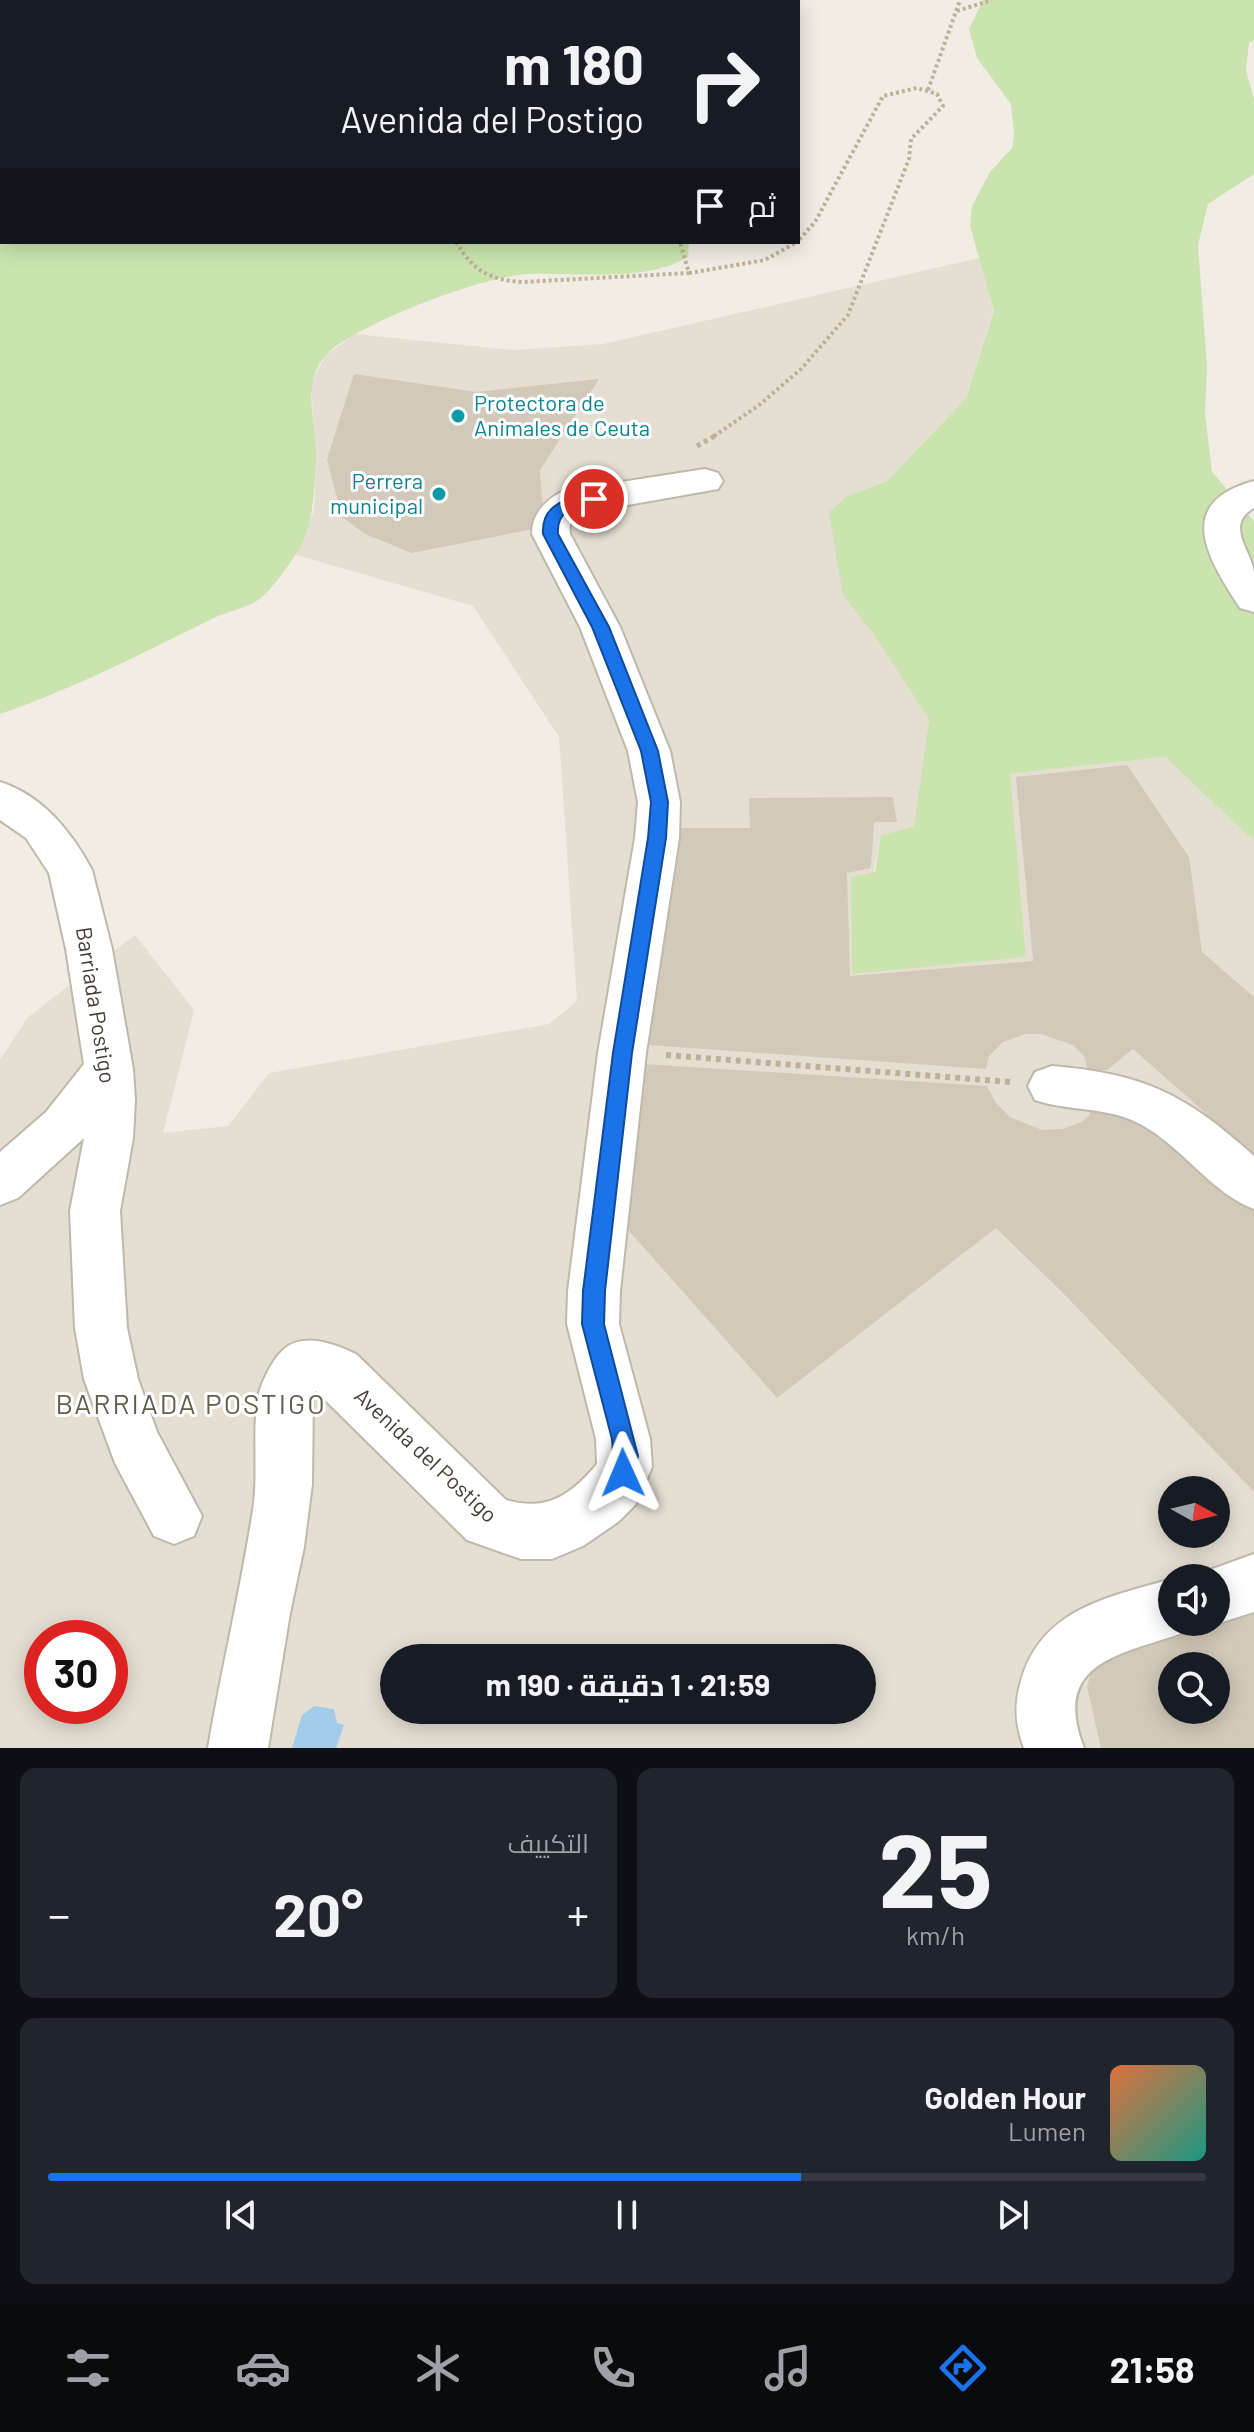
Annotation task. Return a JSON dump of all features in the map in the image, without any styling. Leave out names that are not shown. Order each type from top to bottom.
[{"type":"street","name":"Avenida del Postigo","points":[[238,1748],[261,1613],[276,1547],[284,1484],[286,1394],[292,1379],[304,1365],[337,1372],[487,1520],[506,1528],[525,1532],[561,1529],[607,1494],[623,1473],[626,1456],[623,1439],[593,1324],[622,1053],[657,838],[659,802],[649,751],[600,627],[551,534],[553,517],[571,501],[698,465]]},
{"type":"street","points":[[1254,493],[1230,508],[1220,532],[1229,561],[1254,599]]},
{"type":"street","name":"Barriada Postigo","points":[[0,798],[41,827],[70,870],[89,949],[109,1069],[108,1138],[95,1211],[101,1328],[111,1379],[134,1444],[174,1516]]},
{"type":"street","points":[[0,1183],[63,1127],[109,1069]]},
{"type":"street","points":[[1052,1086],[1104,1092],[1145,1103],[1185,1126],[1254,1187]]},
{"type":"street","points":[[1230,1591],[1254,1583]]},
{"type":"street","points":[[1054,1748],[1046,1731],[1045,1708],[1048,1686],[1066,1654],[1093,1633],[1158,1612]]},
{"type":"path","points":[[928,90],[960,0]]},
{"type":"path","points":[[957,11],[992,0]]},
{"type":"path","points":[[698,465],[728,427],[821,351],[837,333],[848,315],[909,159],[911,139],[943,106],[937,94],[928,90],[905,89],[883,96],[815,222],[800,240]]},
{"type":"path","points":[[457,244],[476,271],[510,282],[689,273],[765,260],[794,244]]},
{"type":"path","points":[[681,244],[689,273]]},
{"type":"path","points":[[622,1053],[1052,1086]]},
{"type":"shaded area","points":[[979,258],[994,310],[966,398],[887,481],[847,496],[843,596],[872,632],[929,718],[914,828],[881,835],[852,973],[1026,956],[1009,774],[1165,757],[1254,841],[1254,1748],[0,1748],[0,1060],[28,1017],[135,935],[194,1010],[163,1133],[228,1126],[269,1073],[549,1024],[577,1001],[559,737],[473,606],[296,555],[314,511],[316,463],[311,383],[326,355],[355,334],[513,350],[603,344]]},
{"type":"green space","points":[[983,0],[1254,0],[1254,40],[1249,43],[1246,70],[1254,100],[1254,174],[1208,204],[1198,245],[1207,367],[1205,414],[1212,472],[1254,521],[1254,841],[1165,757],[1010,774],[1026,957],[852,974],[851,877],[875,872],[881,835],[914,827],[929,719],[872,632],[843,596],[829,512],[847,496],[887,481],[966,398],[994,311],[970,226],[972,206],[990,172],[1012,148],[1014,134],[1011,104],[977,58],[969,29]]},
{"type":"green space","points":[[0,244],[689,244],[688,257],[651,270],[610,274],[528,274],[483,283],[423,303],[343,342],[327,354],[313,379],[316,465],[309,524],[301,546],[271,588],[250,605],[215,617],[80,682],[0,714]]},
{"type":"water","points":[[314,1706],[334,1709],[337,1723],[344,1725],[336,1748],[292,1748],[302,1715]]},
{"type":"building","points":[[354,374],[476,392],[599,379],[540,470],[544,527],[412,553],[365,534],[342,517],[327,459]]},
{"type":"building","points":[[1127,765],[1189,857],[1202,952],[1254,997],[1254,1156],[1133,1049],[1107,1070],[1088,1070],[1084,1056],[1073,1045],[1041,1034],[1025,1034],[1003,1042],[989,1056],[986,1069],[649,1045],[667,828],[750,828],[749,798],[893,797],[897,822],[874,822],[871,868],[847,873],[850,976],[1033,961],[1016,777]]},
{"type":"building","points":[[643,1064],[987,1086],[996,1103],[1010,1117],[1042,1130],[1063,1129],[1082,1122],[1089,1116],[1092,1104],[1128,1109],[1209,1169],[1254,1209],[1254,1492],[1063,1293],[996,1228],[777,1398],[615,1215]]},
{"type":"building","points":[[1254,1614],[1254,1748],[1101,1748],[1087,1686],[1092,1670],[1114,1655],[1179,1636],[1230,1636],[1230,1621]]},
{"type":"place","name":"Protectora de Animales de Ceuta","points":[[458,416]]},
{"type":"place","name":"Perrera municipal","points":[[439,494]]},
{"type":"district","name":"BARRIADA POSTIGO","points":[[191,1404]]},
{"type":"route","points":[[594,499],[566,504],[558,510],[550,524],[551,534],[600,627],[649,751],[657,776],[659,802],[657,838],[622,1053],[594,1291],[593,1324],[623,1439],[626,1456],[623,1473]]}]
